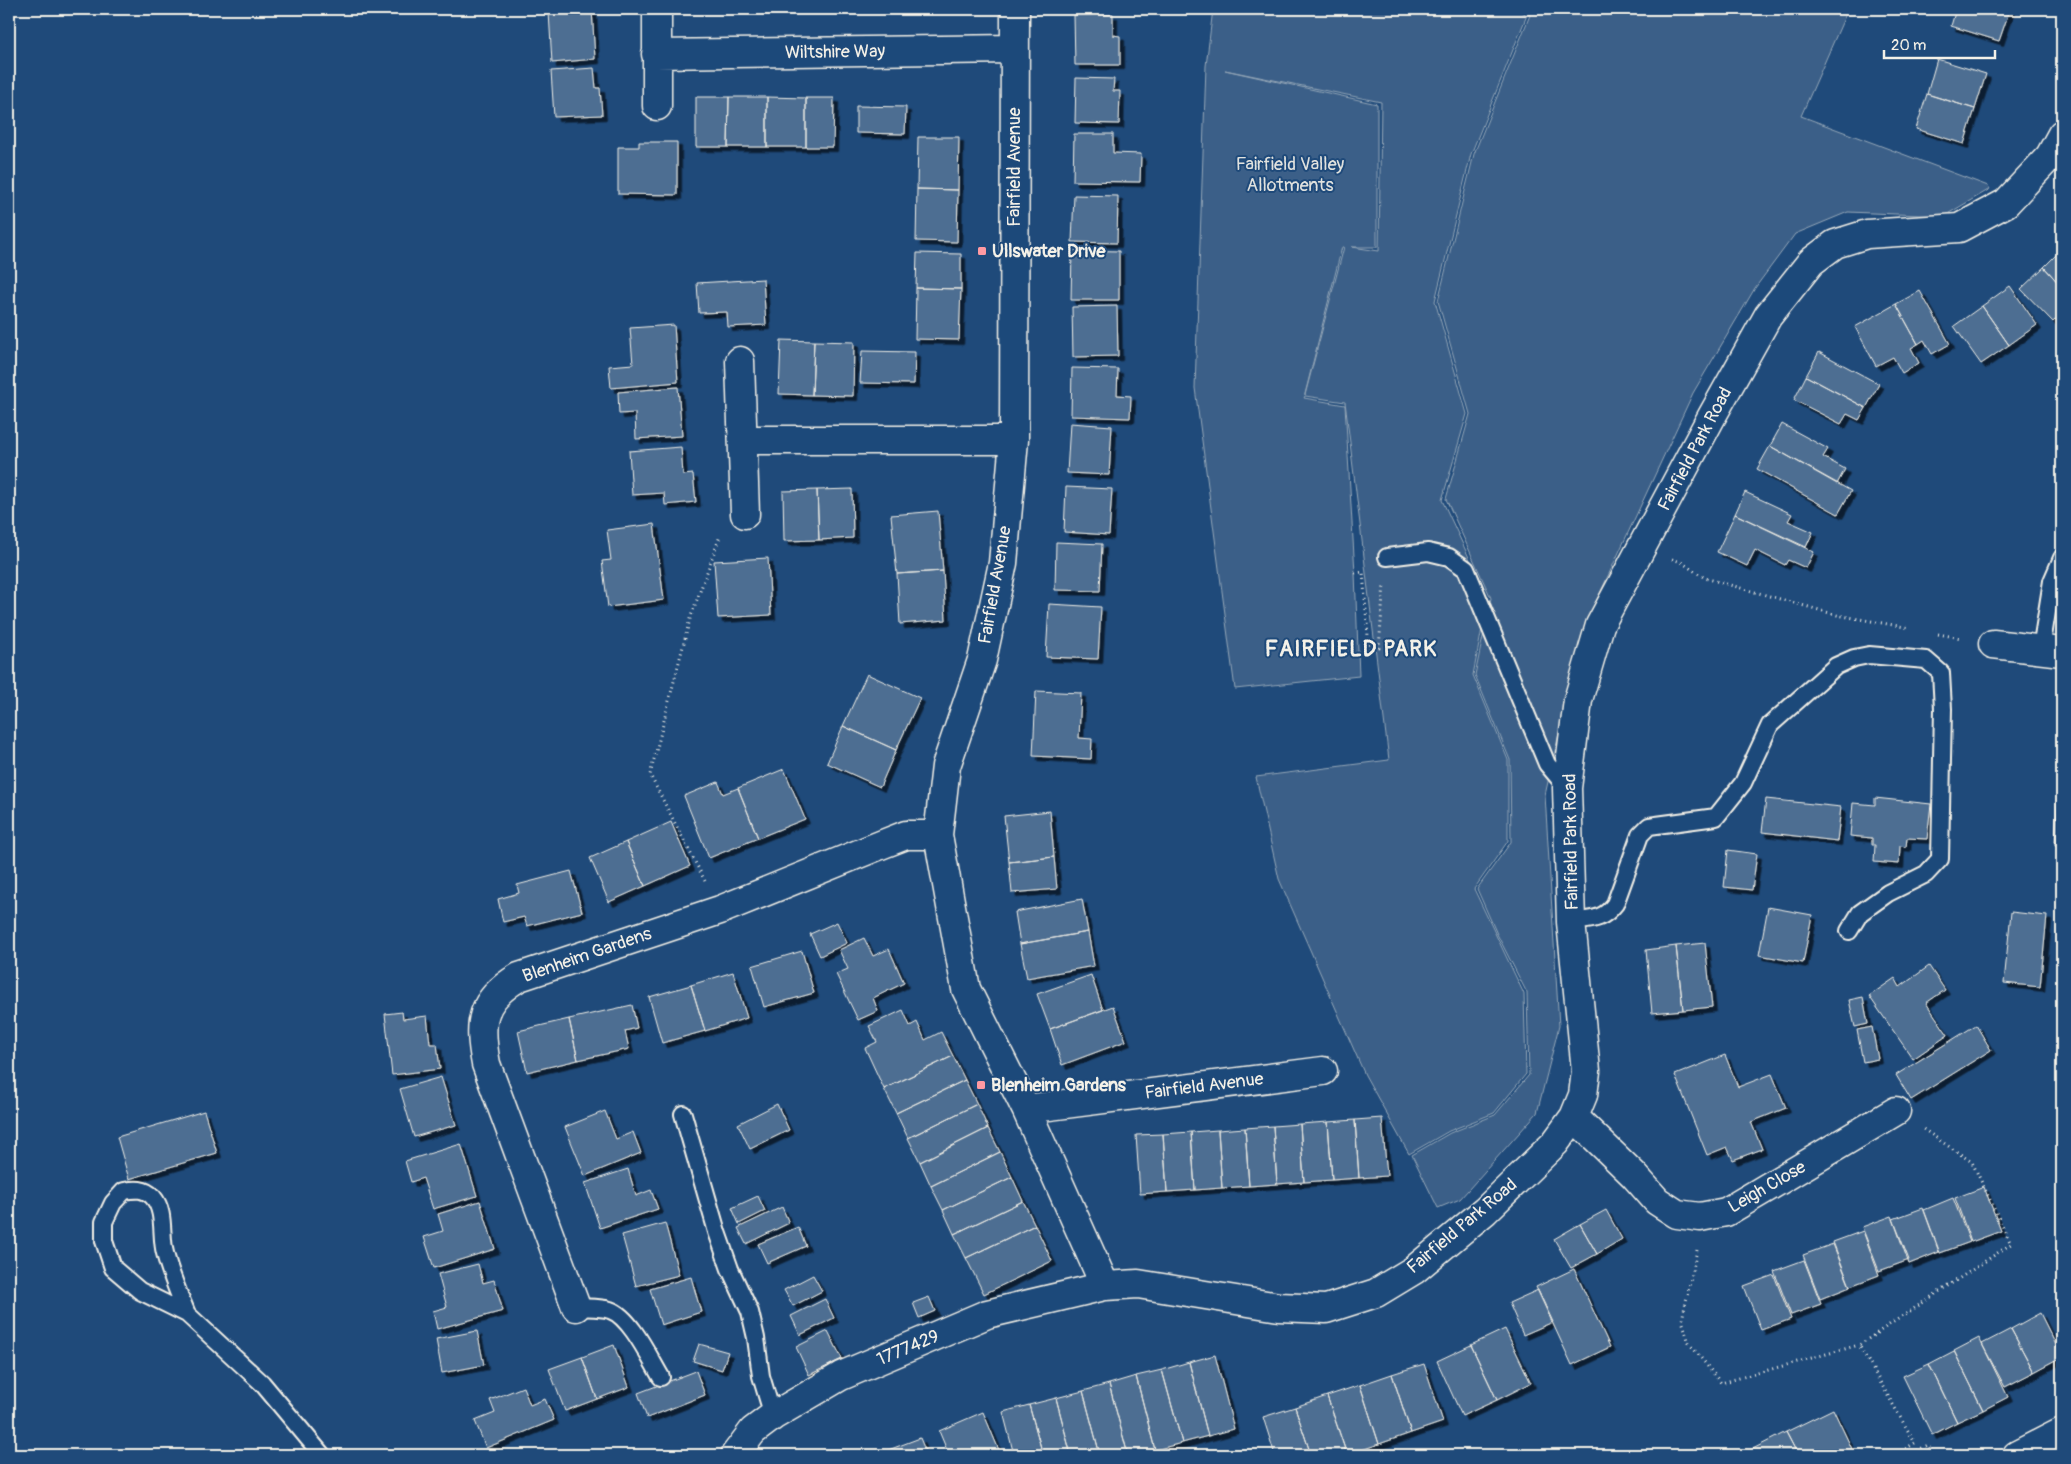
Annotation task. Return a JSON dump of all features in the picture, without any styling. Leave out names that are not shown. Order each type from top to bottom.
[{"type":"street","points":[[656,9],[657,106]]},
{"type":"street","name":"Fairfield Avenue","points":[[1015,9],[1014,440],[1003,563],[982,660],[946,766],[938,835],[966,989],[1026,1109],[1105,1286]]},
{"type":"street","name":"Wiltshire Way","points":[[656,54],[1014,49]]},
{"type":"street","name":"Fairfield Park Road","points":[[1105,1286],[1138,1284],[1279,1307],[1326,1309],[1376,1293],[1414,1270],[1485,1212],[1555,1143],[1574,1117],[1583,1095],[1586,1070],[1572,922],[1567,788],[1578,700],[1600,625],[1768,316],[1811,262],[1835,244],[1867,234],[1960,228],[2006,203],[2050,156],[2062,134]]},
{"type":"street","points":[[740,361],[745,514]]},
{"type":"street","points":[[743,440],[1014,440]]},
{"type":"street","points":[[1993,644],[2052,651]]},
{"type":"street","name":"Blenheim Gardens","points":[[576,1307],[486,1064],[481,1032],[488,1005],[505,986],[519,977],[720,910],[906,835],[938,835]]},
{"type":"street","name":"Fairfield Avenue","points":[[1026,1109],[1323,1071]]},
{"type":"street","name":"Leigh Close","points":[[1574,1117],[1634,1175],[1657,1201],[1677,1214],[1700,1216],[1726,1212],[1896,1111]]},
{"type":"street","name":"1777429","points":[[735,1455],[753,1431],[773,1416],[840,1376],[987,1314],[1105,1286]]},
{"type":"street","points":[[2017,1455],[2062,1432]]},
{"type":"lane","points":[[1387,557],[1428,552],[1449,557],[1466,569],[1548,764],[1567,788]]},
{"type":"lane","points":[[2052,651],[2052,581],[2062,558]]},
{"type":"lane","points":[[1572,922],[1600,917],[1608,913],[1614,904],[1640,835],[1649,826],[1716,817],[1743,783],[1770,725],[1836,666],[1854,658],[1869,655],[1926,660],[1941,673],[1943,709],[1940,859],[1926,874],[1888,894],[1860,913],[1849,931]]},
{"type":"lane","points":[[683,1114],[717,1232],[730,1269],[750,1312],[761,1376],[773,1416]]},
{"type":"lane","points":[[187,1314],[171,1276],[164,1250],[161,1216],[153,1197],[140,1189],[124,1190],[113,1204],[104,1222],[104,1241],[113,1268],[140,1291],[187,1314],[262,1383],[322,1455]]},
{"type":"lane","points":[[576,1307],[610,1310],[621,1315],[633,1330],[662,1377]]},
{"type":"path","points":[[720,910],[650,775],[690,619],[720,537],[745,514]]},
{"type":"path","points":[[1641,550],[1681,562],[1704,578],[1837,615],[1915,630]]},
{"type":"path","points":[[1355,573],[1363,572],[1370,650],[1379,648],[1387,557]]},
{"type":"path","points":[[1934,633],[1993,644]]},
{"type":"path","points":[[1700,1216],[1698,1247],[1682,1320],[1689,1343],[1720,1383],[1859,1345],[2011,1244],[1972,1162],[1896,1111]]},
{"type":"path","points":[[1859,1345],[1915,1443],[1900,1452],[1902,1455]]},
{"type":"path","points":[[1908,1455],[1928,1445],[1934,1455]]},
{"type":"green space","name":"Fairfield Valley Allotments","points":[[1213,9],[1517,9],[1527,15],[1471,154],[1435,301],[1467,414],[1442,500],[1488,598],[1473,675],[1508,760],[1508,841],[1474,889],[1524,994],[1526,1074],[1494,1113],[1449,1131],[1409,1154],[1365,1075],[1279,879],[1256,777],[1389,760],[1345,402],[1305,396],[1304,398],[1345,405],[1359,676],[1235,689],[1195,388],[1206,66]],"holes":[[[1225,70],[1381,102],[1379,251],[1352,247],[1377,247],[1377,104]],[[1342,247],[1344,247],[1305,395],[1305,394]]]},
{"type":"green space","points":[[1522,9],[1848,9],[1801,116],[1988,186],[1990,189],[1944,216],[1848,212],[1795,234],[1755,288],[1693,393],[1588,619],[1570,685],[1545,795],[1559,1026],[1537,1113],[1460,1199],[1438,1208],[1412,1155],[1450,1133],[1495,1115],[1529,1075],[1527,993],[1477,889],[1511,842],[1510,760],[1475,675],[1491,598],[1446,499],[1470,414],[1438,301],[1474,154],[1530,15]]},
{"type":"building","points":[[592,9],[595,59],[552,63],[549,12]]},
{"type":"building","points":[[1956,9],[2010,9],[1999,41],[1951,26]]},
{"type":"building","points":[[1113,14],[1113,35],[1120,36],[1120,65],[1075,65],[1074,15]]},
{"type":"building","points":[[1937,59],[1986,74],[1975,109],[1927,94]]},
{"type":"building","points":[[594,68],[596,88],[600,88],[602,115],[554,117],[551,71]]},
{"type":"building","points":[[1076,78],[1114,79],[1113,91],[1120,91],[1119,124],[1075,123]]},
{"type":"building","points":[[1927,94],[1975,109],[1964,144],[1916,129]]},
{"type":"building","points":[[696,97],[729,97],[728,147],[696,147]]},
{"type":"building","points":[[729,97],[767,97],[767,147],[728,147]]},
{"type":"building","points":[[767,97],[806,98],[806,147],[767,147]]},
{"type":"building","points":[[806,98],[834,98],[833,147],[806,147]]},
{"type":"building","points":[[856,106],[906,107],[905,134],[856,133]]},
{"type":"building","points":[[1074,134],[1113,134],[1113,153],[1141,154],[1140,182],[1073,181]]},
{"type":"building","points":[[918,137],[959,137],[958,190],[917,189]]},
{"type":"building","points":[[639,142],[677,142],[677,195],[618,194],[618,147],[639,147]]},
{"type":"building","points":[[917,189],[958,190],[957,242],[916,241]]},
{"type":"building","points":[[1074,195],[1118,196],[1117,243],[1072,242]]},
{"type":"building","points":[[2062,249],[2062,287],[2044,267]]},
{"type":"building","points":[[1072,250],[1119,251],[1119,300],[1071,300]]},
{"type":"building","points":[[917,253],[961,254],[961,289],[916,288]]},
{"type":"building","points":[[2044,267],[2062,287],[2062,313],[2053,322],[2021,289]]},
{"type":"building","points":[[763,279],[766,325],[728,327],[727,312],[699,313],[697,283]]},
{"type":"building","points":[[2010,286],[2037,325],[2009,345],[1982,306]]},
{"type":"building","points":[[916,288],[961,289],[959,340],[915,339]]},
{"type":"building","points":[[1920,291],[1950,344],[1932,354],[1924,340],[1918,344],[1896,304]]},
{"type":"building","points":[[1896,304],[1918,344],[1911,348],[1919,363],[1902,373],[1893,357],[1876,366],[1855,327]]},
{"type":"building","points":[[1117,306],[1118,356],[1073,357],[1072,307]]},
{"type":"building","points":[[1982,306],[2009,345],[1981,364],[1954,326]]},
{"type":"building","points":[[674,325],[678,382],[611,388],[609,366],[633,364],[630,328]]},
{"type":"building","points":[[781,340],[814,341],[812,395],[779,394]]},
{"type":"building","points":[[814,341],[854,342],[853,396],[812,395]]},
{"type":"building","points":[[862,351],[915,352],[914,384],[860,383]]},
{"type":"building","points":[[1819,352],[1879,384],[1866,408],[1806,376]]},
{"type":"building","points":[[1072,368],[1118,369],[1117,395],[1131,396],[1130,418],[1071,416]]},
{"type":"building","points":[[1806,376],[1866,408],[1859,420],[1847,414],[1841,424],[1794,400]]},
{"type":"building","points":[[678,387],[682,436],[636,439],[635,413],[619,414],[618,392]]},
{"type":"building","points":[[1070,423],[1112,426],[1109,475],[1067,473]]},
{"type":"building","points":[[1782,424],[1828,449],[1823,457],[1845,469],[1837,484],[1770,446]]},
{"type":"building","points":[[1770,446],[1851,491],[1838,514],[1757,469]]},
{"type":"building","points":[[681,447],[683,475],[693,474],[696,502],[665,505],[664,493],[632,495],[629,451]]},
{"type":"building","points":[[1066,487],[1112,489],[1109,535],[1064,532]]},
{"type":"building","points":[[852,489],[853,538],[819,540],[817,490]]},
{"type":"building","points":[[817,490],[819,540],[784,541],[783,491]]},
{"type":"building","points":[[1745,492],[1792,514],[1788,521],[1813,532],[1806,547],[1735,514]]},
{"type":"building","points":[[938,511],[943,571],[897,574],[891,515]]},
{"type":"building","points":[[1735,514],[1814,552],[1806,568],[1788,560],[1785,565],[1755,550],[1747,566],[1717,552]]},
{"type":"building","points":[[654,524],[664,600],[608,607],[602,561],[611,560],[607,530]]},
{"type":"building","points":[[1056,542],[1102,544],[1100,591],[1055,590]]},
{"type":"building","points":[[768,558],[771,615],[718,618],[714,561]]},
{"type":"building","points":[[943,571],[946,620],[900,624],[897,574]]},
{"type":"building","points":[[1049,604],[1101,607],[1098,659],[1046,657]]},
{"type":"building","points":[[867,674],[920,698],[896,750],[843,726]]},
{"type":"building","points":[[1036,691],[1081,693],[1079,738],[1092,739],[1091,759],[1033,756]]},
{"type":"building","points":[[843,726],[896,750],[880,787],[827,763]]},
{"type":"building","points":[[784,769],[805,819],[758,838],[738,788]]},
{"type":"building","points":[[718,782],[723,794],[738,788],[758,838],[709,858],[684,796]]},
{"type":"building","points":[[2058,787],[2062,787],[2062,846],[2055,845]]},
{"type":"building","points":[[1875,798],[1931,804],[1927,839],[1907,838],[1906,847],[1900,846],[1899,864],[1874,862],[1875,845],[1872,845],[1872,838],[1850,836],[1853,803],[1875,805]]},
{"type":"building","points":[[1766,799],[1841,807],[1837,841],[1762,832]]},
{"type":"building","points":[[1050,811],[1054,857],[1009,862],[1004,816]]},
{"type":"building","points":[[671,822],[690,866],[645,886],[626,842]]},
{"type":"building","points":[[626,842],[645,886],[609,902],[590,858]]},
{"type":"building","points":[[1728,850],[1757,854],[1752,890],[1724,887]]},
{"type":"building","points":[[1054,857],[1057,889],[1012,893],[1009,862]]},
{"type":"building","points":[[571,871],[582,912],[527,926],[524,917],[503,922],[498,899],[519,893],[517,885]]},
{"type":"building","points":[[1082,899],[1088,932],[1020,944],[1015,912]]},
{"type":"building","points":[[1768,907],[1812,915],[1803,963],[1759,955]]},
{"type":"building","points":[[2011,912],[2047,916],[2040,987],[2004,983]]},
{"type":"building","points":[[837,922],[847,943],[820,956],[810,934]]},
{"type":"building","points":[[1088,932],[1094,966],[1027,978],[1020,944]]},
{"type":"building","points":[[864,938],[873,956],[889,949],[904,983],[873,998],[878,1011],[858,1020],[836,974],[848,969],[839,950]]},
{"type":"building","points":[[1705,943],[1712,1007],[1683,1010],[1676,946]]},
{"type":"building","points":[[1676,946],[1683,1010],[1652,1013],[1646,950]]},
{"type":"building","points":[[802,951],[814,993],[764,1007],[752,966]]},
{"type":"building","points":[[1929,966],[1945,990],[1926,1003],[1948,1035],[1913,1059],[1869,996],[1895,978],[1900,987]]},
{"type":"building","points":[[733,972],[747,1018],[705,1031],[691,985]]},
{"type":"building","points":[[1091,975],[1103,1010],[1050,1029],[1037,994]]},
{"type":"building","points":[[691,985],[705,1031],[662,1043],[649,997]]},
{"type":"building","points":[[1863,997],[1868,1024],[1855,1027],[1849,1000]]},
{"type":"building","points":[[632,1005],[637,1028],[625,1031],[629,1049],[578,1060],[569,1019]]},
{"type":"building","points":[[1113,1006],[1126,1041],[1062,1065],[1050,1029]]},
{"type":"building","points":[[903,1010],[910,1026],[917,1022],[925,1040],[941,1032],[953,1056],[884,1089],[865,1048],[877,1042],[869,1026]]},
{"type":"building","points":[[402,1012],[403,1019],[427,1016],[430,1044],[437,1044],[440,1069],[392,1075],[385,1014]]},
{"type":"building","points":[[569,1019],[578,1060],[527,1072],[518,1031]]},
{"type":"building","points":[[1976,1025],[1991,1050],[1911,1100],[1896,1075]]},
{"type":"building","points":[[1872,1027],[1878,1059],[1863,1062],[1857,1030]]},
{"type":"building","points":[[1725,1055],[1738,1087],[1772,1074],[1786,1108],[1751,1122],[1762,1149],[1733,1160],[1727,1147],[1707,1155],[1675,1075]]},
{"type":"building","points":[[953,1056],[965,1080],[896,1113],[884,1089]]},
{"type":"building","points":[[441,1077],[456,1125],[414,1137],[400,1089]]},
{"type":"building","points":[[965,1080],[977,1104],[908,1138],[896,1113]]},
{"type":"building","points":[[777,1104],[789,1130],[750,1149],[738,1124]]},
{"type":"building","points":[[977,1104],[988,1128],[920,1162],[908,1138]]},
{"type":"building","points":[[204,1111],[217,1153],[129,1179],[117,1137]]},
{"type":"building","points":[[605,1111],[616,1139],[633,1132],[641,1153],[585,1176],[565,1127]]},
{"type":"building","points":[[1382,1118],[1387,1176],[1359,1178],[1355,1120]]},
{"type":"building","points":[[1355,1120],[1359,1178],[1332,1180],[1328,1122]]},
{"type":"building","points":[[1328,1122],[1332,1180],[1304,1182],[1300,1124]]},
{"type":"building","points":[[1300,1124],[1304,1182],[1277,1184],[1273,1126]]},
{"type":"building","points":[[1273,1126],[1277,1184],[1249,1186],[1245,1128]]},
{"type":"building","points":[[988,1128],[1000,1152],[931,1186],[920,1162]]},
{"type":"building","points":[[1245,1128],[1249,1186],[1222,1188],[1218,1130]]},
{"type":"building","points":[[1218,1130],[1222,1188],[1195,1190],[1191,1132]]},
{"type":"building","points":[[1191,1132],[1195,1190],[1167,1192],[1163,1134]]},
{"type":"building","points":[[1163,1134],[1167,1192],[1140,1194],[1136,1135]]},
{"type":"building","points":[[461,1144],[477,1196],[433,1209],[423,1178],[411,1182],[405,1161]]},
{"type":"building","points":[[1000,1152],[1012,1177],[943,1210],[931,1186]]},
{"type":"building","points":[[628,1169],[636,1196],[651,1190],[658,1209],[600,1228],[585,1183]]},
{"type":"building","points":[[1012,1177],[1023,1201],[954,1234],[943,1210]]},
{"type":"building","points":[[1984,1187],[2001,1231],[1971,1242],[1955,1198]]},
{"type":"building","points":[[758,1196],[765,1211],[739,1224],[732,1208]]},
{"type":"building","points":[[1953,1198],[1970,1242],[1940,1253],[1924,1210]]},
{"type":"building","points":[[480,1201],[495,1249],[434,1268],[424,1237],[443,1231],[438,1214]]},
{"type":"building","points":[[1023,1201],[1035,1225],[966,1258],[954,1234]]},
{"type":"building","points":[[782,1207],[789,1223],[746,1244],[738,1228]]},
{"type":"building","points":[[1923,1208],[1939,1252],[1909,1264],[1893,1219]]},
{"type":"building","points":[[1606,1210],[1622,1239],[1597,1254],[1580,1224]]},
{"type":"building","points":[[1892,1216],[1909,1260],[1879,1271],[1862,1227]]},
{"type":"building","points":[[665,1223],[679,1275],[636,1286],[622,1235]]},
{"type":"building","points":[[1580,1224],[1597,1254],[1571,1268],[1554,1239]]},
{"type":"building","points":[[1035,1225],[1052,1261],[984,1294],[966,1258]]},
{"type":"building","points":[[798,1227],[806,1246],[767,1263],[758,1244]]},
{"type":"building","points":[[1863,1231],[1879,1275],[1850,1286],[1833,1242]]},
{"type":"building","points":[[1833,1244],[1850,1287],[1820,1299],[1803,1255]]},
{"type":"building","points":[[1804,1260],[1821,1304],[1791,1315],[1774,1271]]},
{"type":"building","points":[[478,1264],[483,1283],[494,1280],[503,1311],[437,1329],[433,1311],[447,1307],[438,1274]]},
{"type":"building","points":[[1574,1269],[1610,1347],[1572,1365],[1536,1287]]},
{"type":"building","points":[[813,1275],[822,1291],[793,1306],[784,1290]]},
{"type":"building","points":[[1774,1275],[1791,1319],[1761,1330],[1744,1286]]},
{"type":"building","points":[[691,1277],[701,1312],[661,1325],[650,1289]]},
{"type":"building","points":[[1538,1290],[1553,1322],[1523,1335],[1509,1303]]},
{"type":"building","points":[[929,1297],[935,1311],[919,1318],[913,1303]]},
{"type":"building","points":[[825,1299],[834,1318],[800,1335],[791,1316]]},
{"type":"building","points":[[2040,1313],[2062,1357],[2034,1372],[2011,1329]]},
{"type":"building","points":[[1505,1329],[1531,1383],[1497,1400],[1471,1345]]},
{"type":"building","points":[[2011,1329],[2034,1372],[2005,1387],[1982,1344]]},
{"type":"building","points":[[477,1331],[484,1365],[442,1373],[436,1339]]},
{"type":"building","points":[[828,1331],[842,1359],[809,1375],[796,1347]]},
{"type":"building","points":[[1979,1338],[2008,1397],[1983,1410],[1954,1351]]},
{"type":"building","points":[[699,1344],[728,1352],[722,1370],[693,1361]]},
{"type":"building","points":[[614,1345],[629,1387],[597,1399],[582,1357]]},
{"type":"building","points":[[1471,1345],[1497,1400],[1462,1416],[1437,1361]]},
{"type":"building","points":[[1954,1351],[1983,1410],[1957,1422],[1929,1364]]},
{"type":"building","points":[[1215,1355],[1234,1429],[1208,1436],[1189,1362]]},
{"type":"building","points":[[582,1357],[597,1399],[565,1411],[549,1369]]},
{"type":"building","points":[[1189,1362],[1208,1436],[1182,1443],[1162,1370]]},
{"type":"building","points":[[1424,1364],[1443,1422],[1411,1433],[1392,1374]]},
{"type":"building","points":[[1929,1364],[1957,1422],[1932,1435],[1903,1376]]},
{"type":"building","points":[[1162,1370],[1182,1443],[1155,1450],[1136,1376]]},
{"type":"building","points":[[696,1371],[705,1395],[647,1418],[638,1393]]},
{"type":"building","points":[[1392,1374],[1411,1433],[1379,1444],[1360,1385]]},
{"type":"building","points":[[1136,1376],[1155,1450],[1128,1455],[1109,1384]]},
{"type":"building","points":[[1109,1384],[1128,1455],[1100,1455],[1083,1391]]},
{"type":"building","points":[[1360,1385],[1379,1444],[1347,1455],[1327,1396]]},
{"type":"building","points":[[523,1387],[530,1405],[545,1399],[554,1420],[486,1448],[475,1421],[495,1413],[490,1400]]},
{"type":"building","points":[[1083,1391],[1100,1455],[1071,1455],[1056,1398]]},
{"type":"building","points":[[1327,1396],[1347,1455],[1311,1455],[1295,1407]]},
{"type":"building","points":[[1056,1398],[1071,1455],[1043,1455],[1029,1405]]},
{"type":"building","points":[[1029,1405],[1043,1455],[1014,1455],[1003,1412]]},
{"type":"building","points":[[1295,1407],[1311,1455],[1275,1455],[1263,1417]]},
{"type":"building","points":[[1833,1409],[1852,1449],[1840,1455],[1798,1455],[1786,1432]]},
{"type":"building","points":[[983,1412],[1001,1455],[949,1455],[939,1431]]},
{"type":"building","points":[[1786,1432],[1798,1455],[1741,1455]]},
{"type":"building","points":[[920,1438],[927,1455],[894,1455],[891,1449]]},
{"type":"building","points":[[891,1449],[894,1455],[874,1455]]},
{"type":"place","name":"Ullswater Drive","points":[[982,251]]},
{"type":"place","name":"Blenheim Gardens","points":[[981,1085]]},
{"type":"district","name":"FAIRFIELD PARK","points":[[1351,649]]}]
